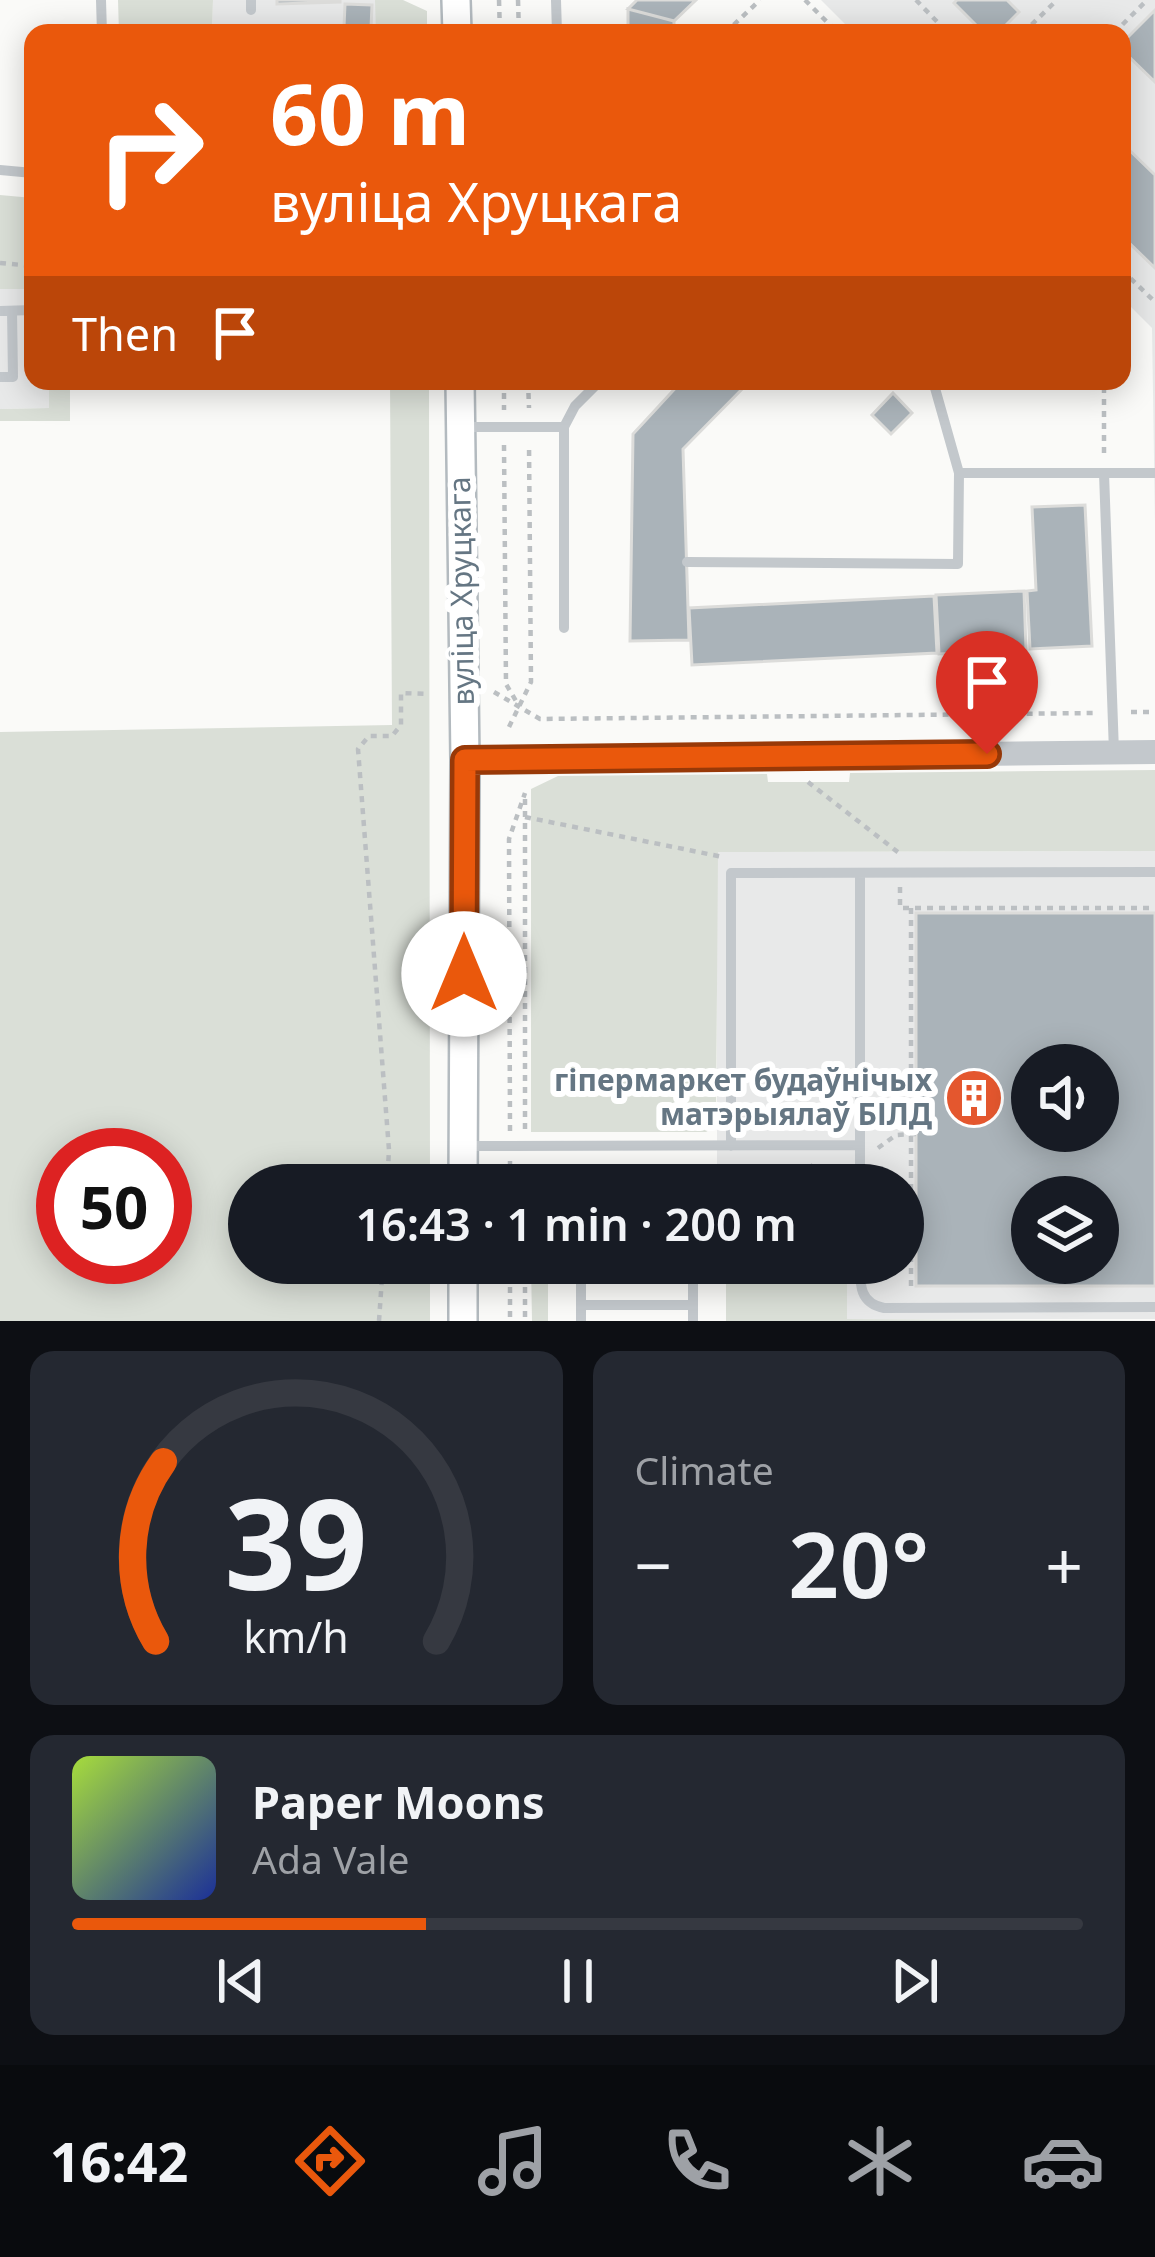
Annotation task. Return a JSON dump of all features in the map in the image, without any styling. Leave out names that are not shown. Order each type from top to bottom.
[{"type":"main road","name":"вуліца Хруцкага","points":[[460,390],[463,1164]]},
{"type":"main road","points":[[463,1284],[463,1321]]},
{"type":"street","points":[[465,760],[1155,752]]},
{"type":"lane","points":[[0,377],[13,377],[6,311]]},
{"type":"lane","points":[[564,628],[564,427],[591,390]]},
{"type":"lane","points":[[687,562],[958,564],[959,473],[935,390]]},
{"type":"lane","points":[[460,427],[564,427]]},
{"type":"lane","points":[[959,473],[1155,473]]},
{"type":"lane","points":[[1104,473],[1114,752]]},
{"type":"lane","points":[[731,1146],[731,873],[1155,872]]},
{"type":"lane","points":[[860,873],[860,1164]]},
{"type":"lane","points":[[463,1146],[860,1145]]},
{"type":"lane","points":[[581,1284],[581,1321]]},
{"type":"lane","points":[[693,1284],[693,1321]]},
{"type":"lane","points":[[861,1284],[867,1301],[884,1308],[1155,1307]]},
{"type":"lane","points":[[581,1305],[693,1305]]},
{"type":"path","points":[[735,24],[760,0]]},
{"type":"path","points":[[805,0],[829,24]]},
{"type":"path","points":[[916,0],[939,24]]},
{"type":"path","points":[[1032,24],[1057,0]]},
{"type":"path","points":[[1123,24],[1147,0]]},
{"type":"path","points":[[1131,279],[1155,302]]},
{"type":"path","points":[[504,390],[506,684],[518,706]]},
{"type":"path","points":[[508,727],[531,682],[528,390]]},
{"type":"path","points":[[1104,390],[1104,473]]},
{"type":"path","points":[[494,692],[540,719],[1155,712]]},
{"type":"path","points":[[388,1164],[358,748],[369,736],[392,736],[401,725],[401,693],[429,694]]},
{"type":"path","points":[[774,756],[900,854],[877,856]]},
{"type":"path","points":[[510,1164],[509,838],[525,793],[525,1164]]},
{"type":"path","points":[[525,817],[721,857],[743,857]]},
{"type":"path","points":[[900,908],[1155,908]]},
{"type":"path","points":[[911,908],[911,1291]]},
{"type":"path","points":[[379,1321],[381,1284]]},
{"type":"path","points":[[510,1284],[510,1321]]},
{"type":"path","points":[[525,1284],[525,1321]]},
{"type":"shaded area","points":[[118,0],[213,0],[212,24],[119,24]]},
{"type":"shaded area","points":[[213,0],[396,0],[396,24],[212,24]]},
{"type":"shaded area","points":[[375,0],[403,0],[427,11],[427,24],[376,24]]},
{"type":"shaded area","points":[[821,0],[1155,0],[1155,523],[1152,328],[1131,307],[1131,24],[845,24]]},
{"type":"shaded area","points":[[0,195],[24,197],[24,289],[0,289]]},
{"type":"shaded area","points":[[0,284],[24,284],[24,390],[49,390],[49,408],[0,409]]},
{"type":"shaded area","points":[[49,390],[70,390],[70,421],[0,421],[0,409],[49,408]]},
{"type":"shaded area","points":[[390,390],[429,390],[430,1164],[228,1164],[228,1284],[430,1284],[430,1321],[0,1321],[0,732],[392,725]]},
{"type":"shaded area","points":[[1155,770],[1155,851],[718,852],[716,1126],[706,1132],[531,1132],[531,789],[558,776],[767,774],[768,782],[849,782],[850,773]]},
{"type":"shaded area","points":[[1155,851],[1155,1319],[837,1319],[837,1284],[924,1284],[924,1164],[717,1164],[717,852]]},
{"type":"shaded area","points":[[531,1284],[548,1284],[548,1321],[532,1321]]},
{"type":"shaded area","points":[[726,1284],[847,1284],[847,1319],[1155,1321],[726,1321]]},
{"type":"building","points":[[277,0],[340,0],[340,2],[277,4]]},
{"type":"building","points":[[637,0],[696,0],[674,21],[628,9]]},
{"type":"building","points":[[1007,0],[1019,12],[1007,24],[975,24],[954,3]]},
{"type":"building","points":[[345,4],[372,5],[371,24],[344,24]]},
{"type":"building","points":[[628,9],[674,21],[674,24],[628,24]]},
{"type":"building","points":[[1155,10],[1155,82],[1131,59],[1131,34]]},
{"type":"building","points":[[1131,152],[1155,175],[1155,268],[1131,245]]},
{"type":"building","points":[[674,390],[741,390],[683,449],[689,640],[630,641],[633,434]]},
{"type":"building","points":[[893,393],[912,413],[891,434],[872,415]]},
{"type":"building","points":[[1085,505],[1092,646],[1030,649],[1027,591],[1036,590],[1032,507]]},
{"type":"building","points":[[1024,591],[1026,650],[939,654],[936,595]]},
{"type":"building","points":[[934,596],[937,653],[692,665],[689,608]]},
{"type":"building","name":"гіпермаркет будаўнічых матэрыялаў БІЛД","points":[[916,913],[1155,913],[1155,1286],[916,1286],[924,1284],[924,1164],[916,1164]]},
{"type":"place","name":"гіпермаркет будаўнічых матэрыялаў БІЛД","points":[[974,1098]]},
{"type":"route","points":[[464,974],[465,760],[987,754]]}]
